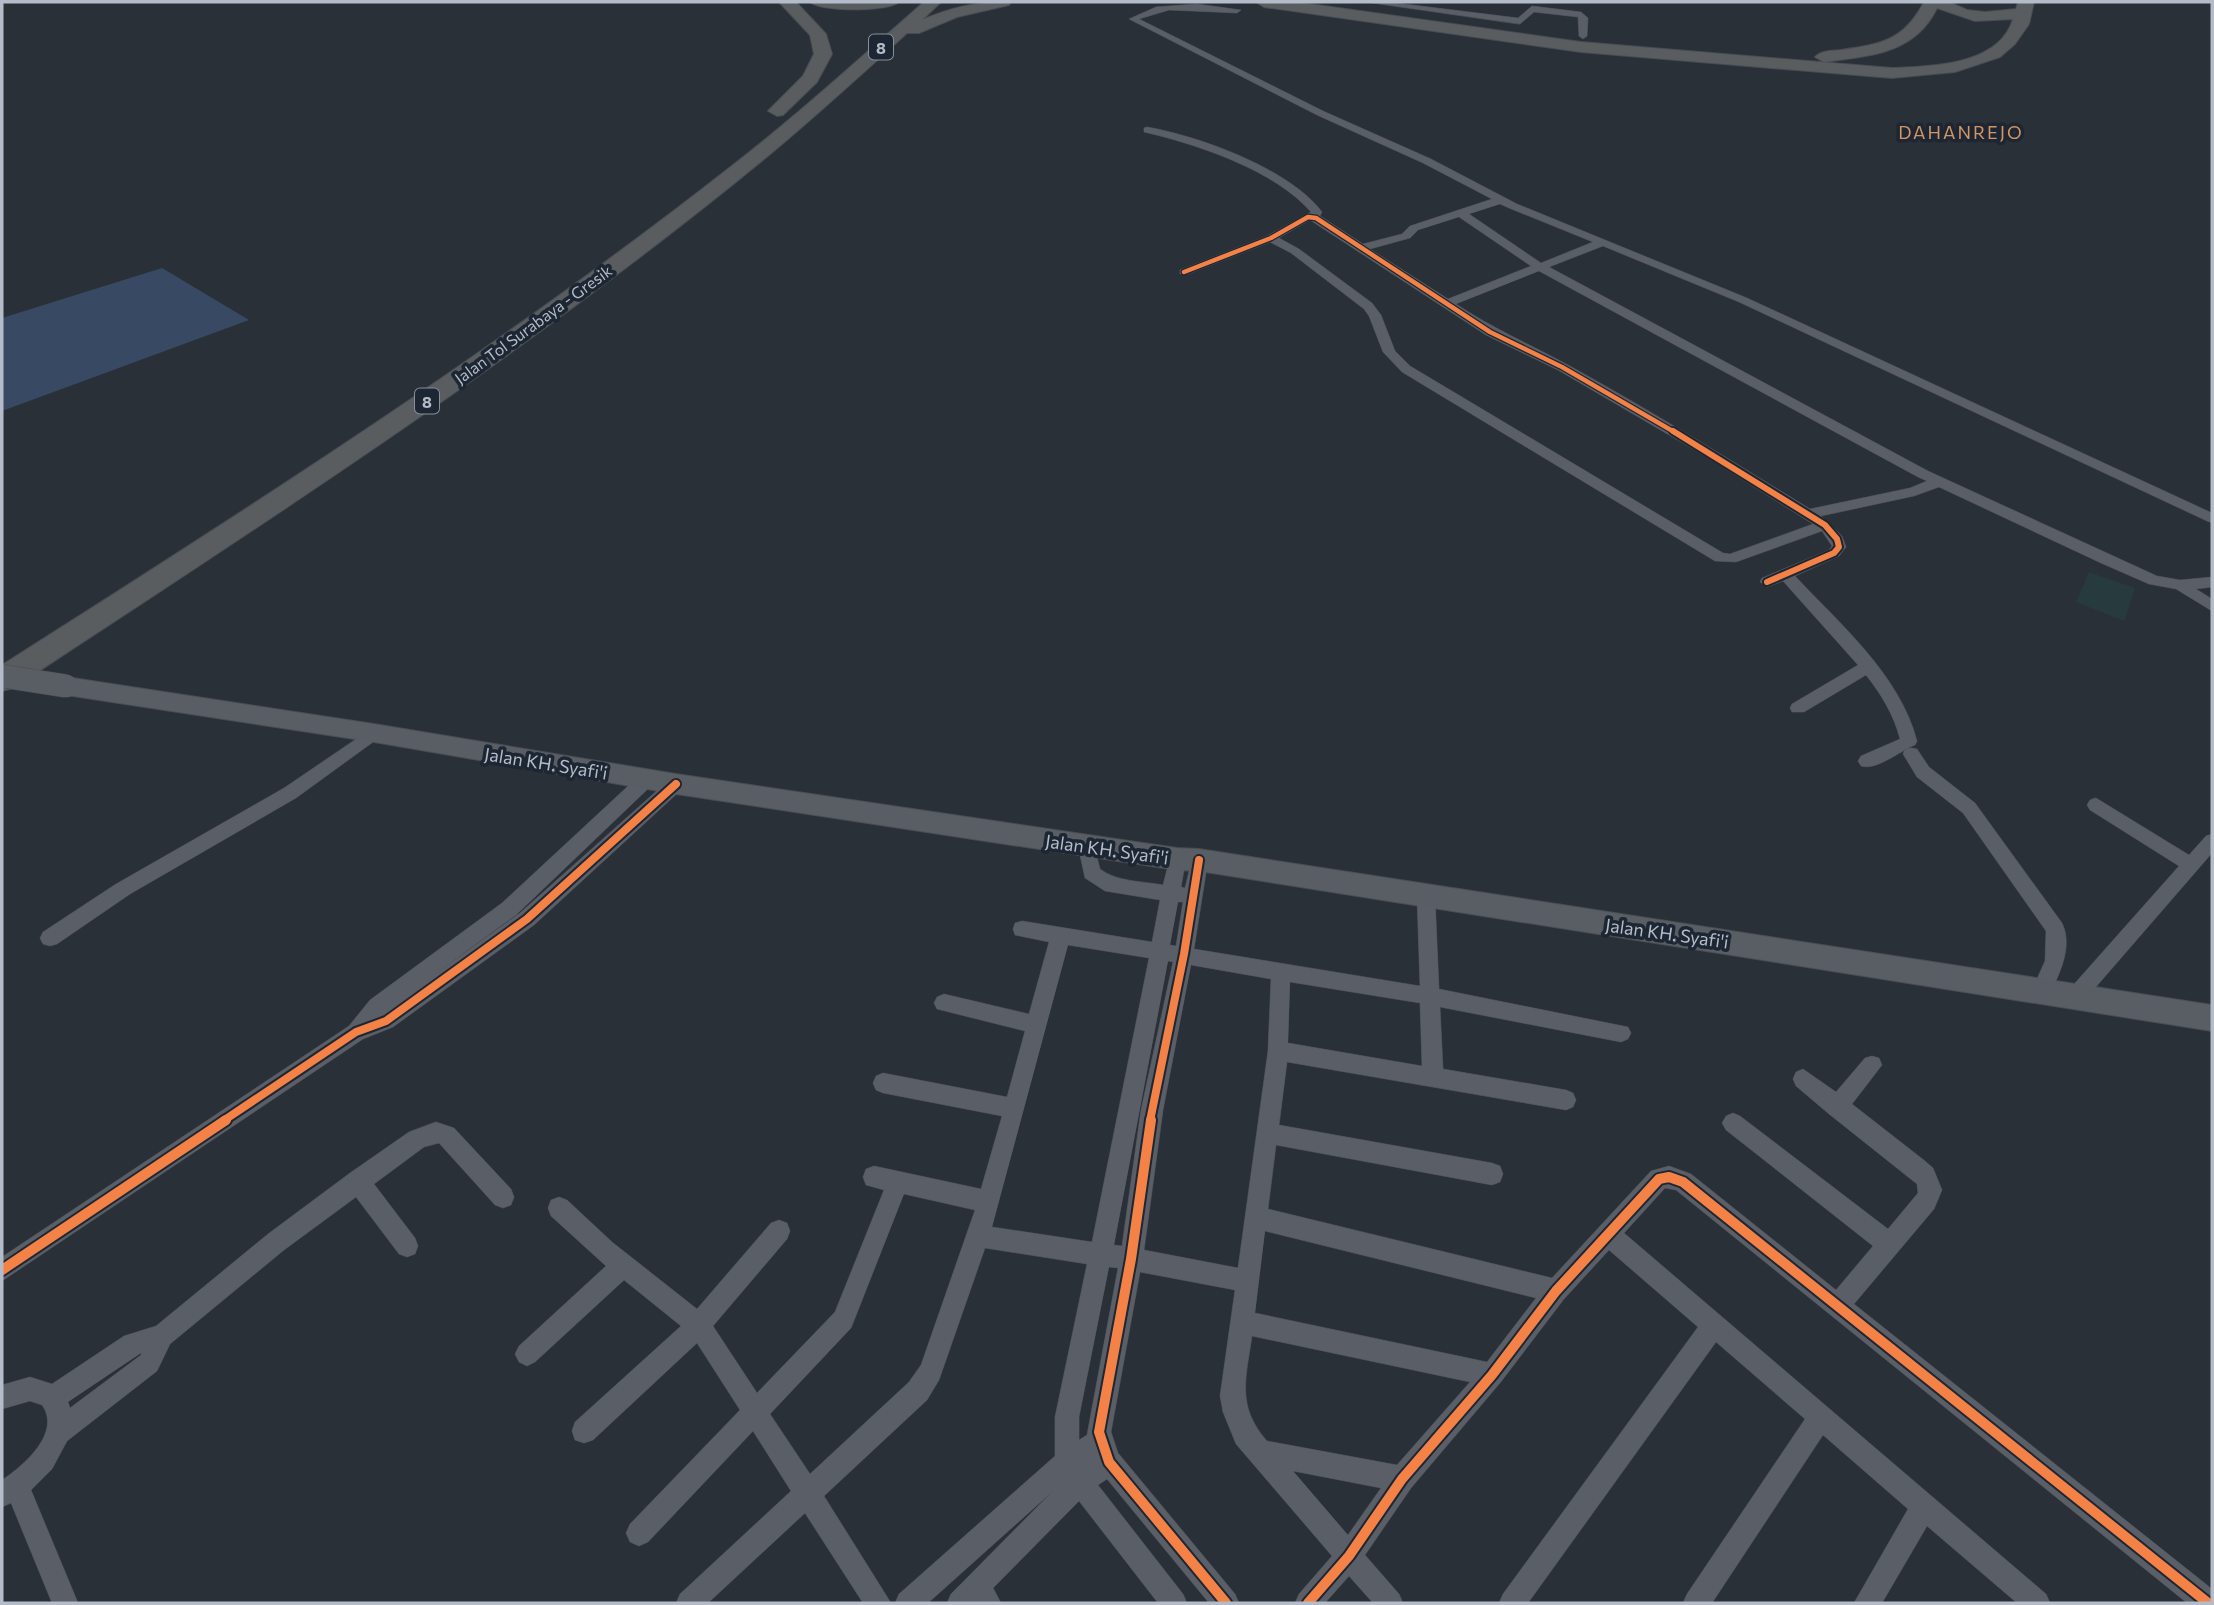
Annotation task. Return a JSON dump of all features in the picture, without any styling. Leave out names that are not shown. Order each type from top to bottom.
[{"type":"highway","points":[[767,121],[811,78],[823,54],[818,34],[788,2]]},
{"type":"highway","points":[[818,2],[850,5],[891,2]]},
{"type":"highway","name":"Jalan Tol Surabaya - Gresik","points":[[2,658],[148,566],[481,345],[632,236],[914,2]]},
{"type":"highway","name":"Jalan Tol Surabaya - Gresik","points":[[2,678],[300,488],[488,359],[738,171],[933,2]]},
{"type":"highway","points":[[830,92],[918,27],[952,13],[1003,2]]},
{"type":"highway","points":[[1264,2],[1363,8],[1496,40],[1577,51],[1860,72],[1937,70],[1982,59],[2008,45],[2020,28],[2020,6],[1995,17],[1969,14],[1947,8],[1938,2]]},
{"type":"highway","points":[[1307,2],[1760,57],[1821,57],[1871,49],[1900,39],[1915,30],[1932,2]]},
{"type":"main road","name":"Jalan KH. Syafi'i","points":[[2,678],[374,733],[676,784],[1188,859],[2212,1018]]},
{"type":"street","points":[[1405,2],[1424,5],[1441,2]]},
{"type":"street","points":[[1237,10],[1169,6],[1145,12],[1133,19],[1320,113],[1427,161],[1501,200],[1553,224],[1743,300],[2212,518]]},
{"type":"street","points":[[1363,8],[1520,21],[1532,9],[1581,15],[1584,18],[1583,36]]},
{"type":"street","points":[[1147,130],[1203,142],[1237,157],[1307,200],[1317,212],[1313,217],[1271,237],[1184,272]]},
{"type":"street","points":[[1360,248],[1406,236],[1413,232],[1414,228],[1501,200]]},
{"type":"street","points":[[1462,214],[1538,266],[1938,482],[2154,580],[2180,585],[2212,582]]},
{"type":"street","points":[[1313,217],[1490,332],[1562,367],[1710,453],[1809,514],[1837,538],[1838,550],[1767,582]]},
{"type":"street","points":[[1271,237],[1295,251],[1368,306],[1376,315],[1389,352],[1406,369],[1720,558],[1731,559],[1825,525]]},
{"type":"street","points":[[1448,303],[1603,242]]},
{"type":"street","points":[[1809,514],[1914,492],[1938,482]]},
{"type":"street","points":[[1785,574],[1868,666],[1904,719],[1907,747],[1923,772],[1966,804],[2054,929],[2055,961],[2042,992]]},
{"type":"street","points":[[2180,585],[2212,606]]},
{"type":"street","points":[[1798,708],[1868,666]]},
{"type":"street","points":[[50,938],[123,889],[290,793],[374,733]]},
{"type":"street","points":[[1867,761],[1907,747]]},
{"type":"street","points":[[2,1270],[356,1032],[386,1021],[428,979],[509,909],[647,779]]},
{"type":"street","points":[[428,979],[527,919],[676,784]]},
{"type":"street","points":[[2096,805],[2191,865]]},
{"type":"street","points":[[2075,997],[2212,841]]},
{"type":"street","points":[[1087,846],[1091,873],[1097,878],[1120,886],[1181,895]]},
{"type":"street","points":[[1188,859],[1181,895],[1159,953],[1142,1108],[1132,1259],[1104,1452],[1226,1603]]},
{"type":"street","points":[[1174,1603],[1074,1472],[1067,1417],[1100,1256],[1184,954],[1181,895]]},
{"type":"street","points":[[1426,897],[1433,1077]]},
{"type":"street","points":[[1022,929],[1159,953],[1184,954],[1621,1032]]},
{"type":"street","points":[[689,1603],[926,1381],[938,1357],[989,1202],[1060,937]]},
{"type":"street","points":[[1281,973],[1278,1051],[1232,1396],[1239,1423],[1259,1452],[1390,1603]]},
{"type":"street","points":[[944,1003],[1037,1025]]},
{"type":"street","points":[[1278,1051],[1566,1100]]},
{"type":"street","points":[[1836,1107],[1872,1065]]},
{"type":"street","points":[[1803,1079],[1917,1168],[1929,1182],[1931,1189],[1926,1201],[1837,1307]]},
{"type":"street","points":[[883,1083],[1014,1108]]},
{"type":"street","points":[[1733,1123],[1889,1244]]},
{"type":"street","points":[[58,1432],[149,1363],[162,1336],[275,1242],[417,1139],[436,1132],[446,1136],[503,1197]]},
{"type":"street","points":[[1268,1133],[1492,1174]]},
{"type":"street","points":[[874,1177],[989,1202]]},
{"type":"street","points":[[1308,1603],[1349,1556],[1402,1479],[1492,1375],[1556,1291],[1660,1179],[1675,1178],[2208,1603]]},
{"type":"street","points":[[358,1181],[407,1246]]},
{"type":"street","points":[[639,1533],[843,1320],[898,1182]]},
{"type":"street","points":[[559,1209],[699,1325],[878,1603]]},
{"type":"street","points":[[1255,1217],[1556,1291]]},
{"type":"street","points":[[584,1431],[699,1325],[779,1231]]},
{"type":"street","points":[[1609,1235],[2037,1603]]},
{"type":"street","points":[[978,1236],[1132,1259],[1247,1281]]},
{"type":"street","points":[[527,1354],[624,1265]]},
{"type":"street","points":[[1241,1322],[1492,1375]]},
{"type":"street","points":[[1512,1603],[1714,1325]]},
{"type":"street","points":[[53,1398],[132,1343],[162,1336]]},
{"type":"street","points":[[3,1393],[34,1389],[45,1392],[59,1407],[58,1432],[43,1461],[9,1490],[65,1603]]},
{"type":"street","points":[[1696,1603],[1821,1417]]},
{"type":"street","points":[[908,1603],[1074,1472],[1104,1452]]},
{"type":"street","points":[[1259,1452],[1402,1479]]},
{"type":"street","points":[[975,1598],[1074,1472]]},
{"type":"street","points":[[1867,1603],[1924,1507]]},
{"type":"green space","points":[[2089,572],[2135,588],[2124,621],[2076,602]]},
{"type":"water","points":[[162,268],[249,320],[2,411],[2,318]]},
{"type":"cycle path","points":[[1184,272],[1271,238],[1308,217],[1316,218],[1490,332],[1562,367],[1710,453],[1825,525],[1837,539],[1839,547],[1834,553],[1767,582]]},
{"type":"cycle path","points":[[2,1270],[356,1032],[386,1021],[527,919],[676,784]]},
{"type":"cycle path","points":[[1199,860],[1184,954],[1152,1110],[1131,1259],[1099,1432],[1109,1462],[1226,1603]]},
{"type":"cycle path","points":[[1308,1603],[1349,1556],[1402,1479],[1492,1375],[1556,1291],[1659,1179],[1669,1177],[1683,1182],[2208,1603]]},
{"type":"district","name":"DAHANREJO","points":[[1961,132]]}]
